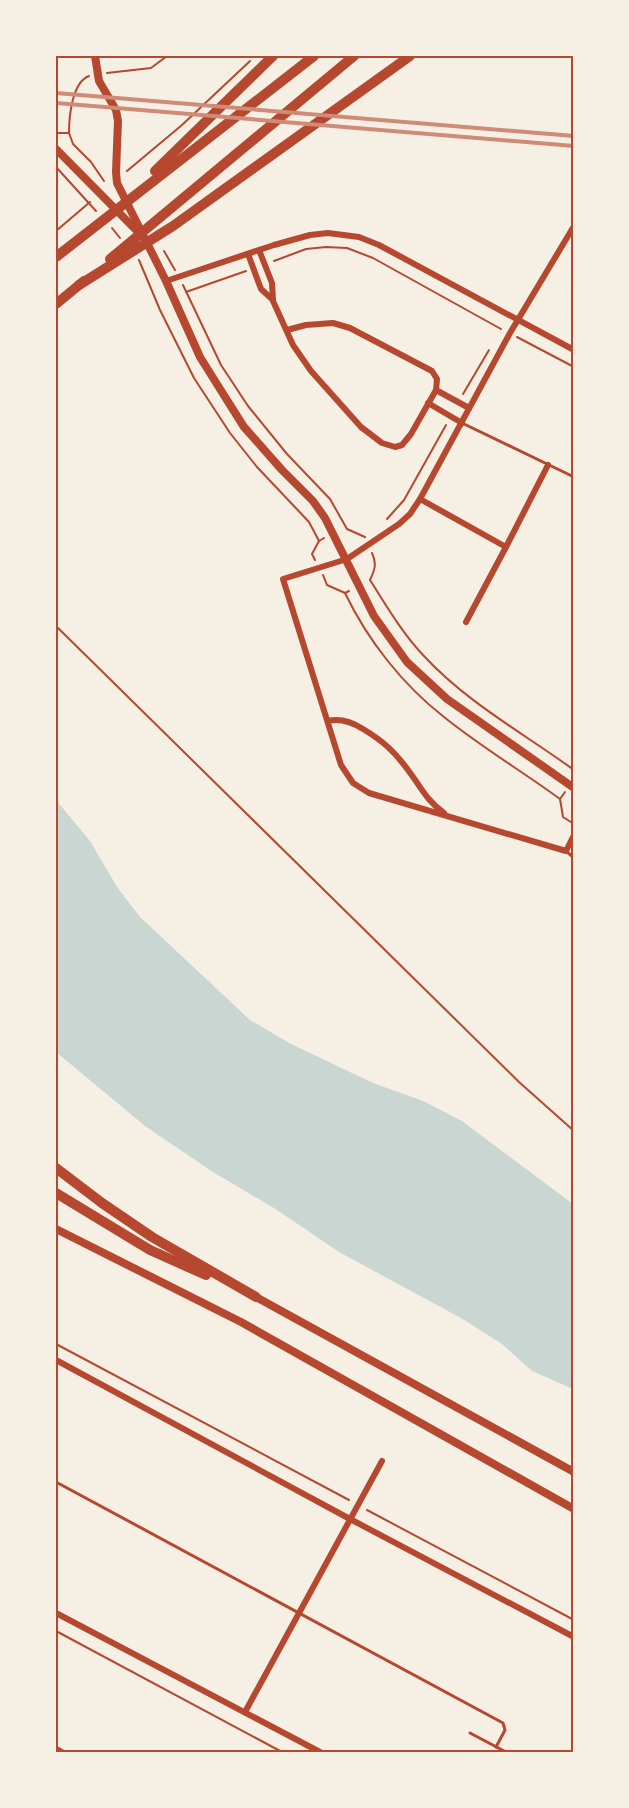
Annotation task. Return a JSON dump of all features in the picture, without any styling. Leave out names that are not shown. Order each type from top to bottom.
[{"type":"highway","points":[[120,205],[273,56]]},
{"type":"highway","points":[[56,257],[312,56]]},
{"type":"highway","points":[[56,304],[354,56]]},
{"type":"highway","points":[[79,285],[173,226],[410,56]]},
{"type":"highway","points":[[56,1168],[152,1237],[256,1297]]},
{"type":"highway","points":[[56,1193],[150,1250],[256,1297]]},
{"type":"main road","points":[[56,1229],[241,1322],[573,1509]]},
{"type":"main road","points":[[256,1297],[573,1472]]},
{"type":"street","points":[[94,56],[99,81],[116,110],[118,121],[117,183],[166,281],[200,357],[244,427],[262,449],[313,501],[325,518],[374,616],[407,662],[447,699],[572,787]]},
{"type":"street","points":[[56,149],[146,240]]},
{"type":"street","points":[[573,226],[510,333],[420,500],[410,514],[399,525],[347,559],[283,579],[341,765],[353,783],[369,793],[566,851],[573,835]]},
{"type":"street","points":[[166,281],[310,235],[328,233],[359,237],[379,245],[573,350]]},
{"type":"street","points":[[259,250],[272,283],[273,301]]},
{"type":"street","points":[[248,254],[261,289],[273,301],[293,345],[311,371],[361,427],[382,443],[395,447],[402,445],[411,434],[436,390],[437,379],[432,371],[350,328],[333,323],[306,325],[287,330]]},
{"type":"street","points":[[436,390],[470,408]]},
{"type":"street","points":[[428,403],[462,423]]},
{"type":"street","points":[[466,622],[548,465]]},
{"type":"street","points":[[420,500],[506,548]]},
{"type":"street","points":[[328,721],[338,719],[359,727],[386,743],[408,769],[432,804],[450,816]]},
{"type":"street","points":[[56,1360],[573,1637]]},
{"type":"street","points":[[245,1712],[382,1461]]},
{"type":"street","points":[[56,1613],[320,1752]]},
{"type":"lane","points":[[462,423],[573,477]]},
{"type":"lane","points":[[566,851],[573,858]]},
{"type":"lane","points":[[56,1482],[503,1723],[505,1730],[496,1747]]},
{"type":"lane","points":[[470,1733],[506,1752]]},
{"type":"lane","points":[[56,1748],[65,1752]]},
{"type":"path","points":[[104,182],[91,162],[73,144],[69,133],[76,88],[85,77],[151,68],[167,56]]},
{"type":"path","points":[[121,176],[182,125],[255,56]]},
{"type":"path","points":[[56,133],[69,133]]},
{"type":"path","points":[[56,231],[97,197]]},
{"type":"path","points":[[161,247],[179,276],[221,365],[248,406],[287,454],[330,499],[347,529],[365,536],[376,561],[376,568],[370,580],[422,655],[502,721],[573,770]]},
{"type":"path","points":[[265,264],[306,249],[326,247],[347,249],[373,258],[573,367]]},
{"type":"path","points":[[186,292],[253,268]]},
{"type":"path","points":[[459,402],[490,347]]},
{"type":"path","points":[[381,524],[404,500],[451,417]]},
{"type":"path","points":[[56,626],[519,1082],[573,1131]]},
{"type":"path","points":[[572,787],[560,799],[563,817],[573,824]]},
{"type":"path","points":[[56,1344],[573,1620]]},
{"type":"path","points":[[56,1631],[282,1752]]},
{"type":"shaded area","points":[[56,800],[90,841],[117,887],[140,917],[250,1020],[291,1044],[373,1083],[423,1101],[462,1121],[573,1204],[573,1389],[532,1371],[502,1344],[461,1318],[339,1252],[274,1208],[213,1172],[145,1126],[56,1052]]},
{"type":"railway","points":[[56,93],[574,136]]},
{"type":"railway","points":[[56,103],[574,146]]}]
